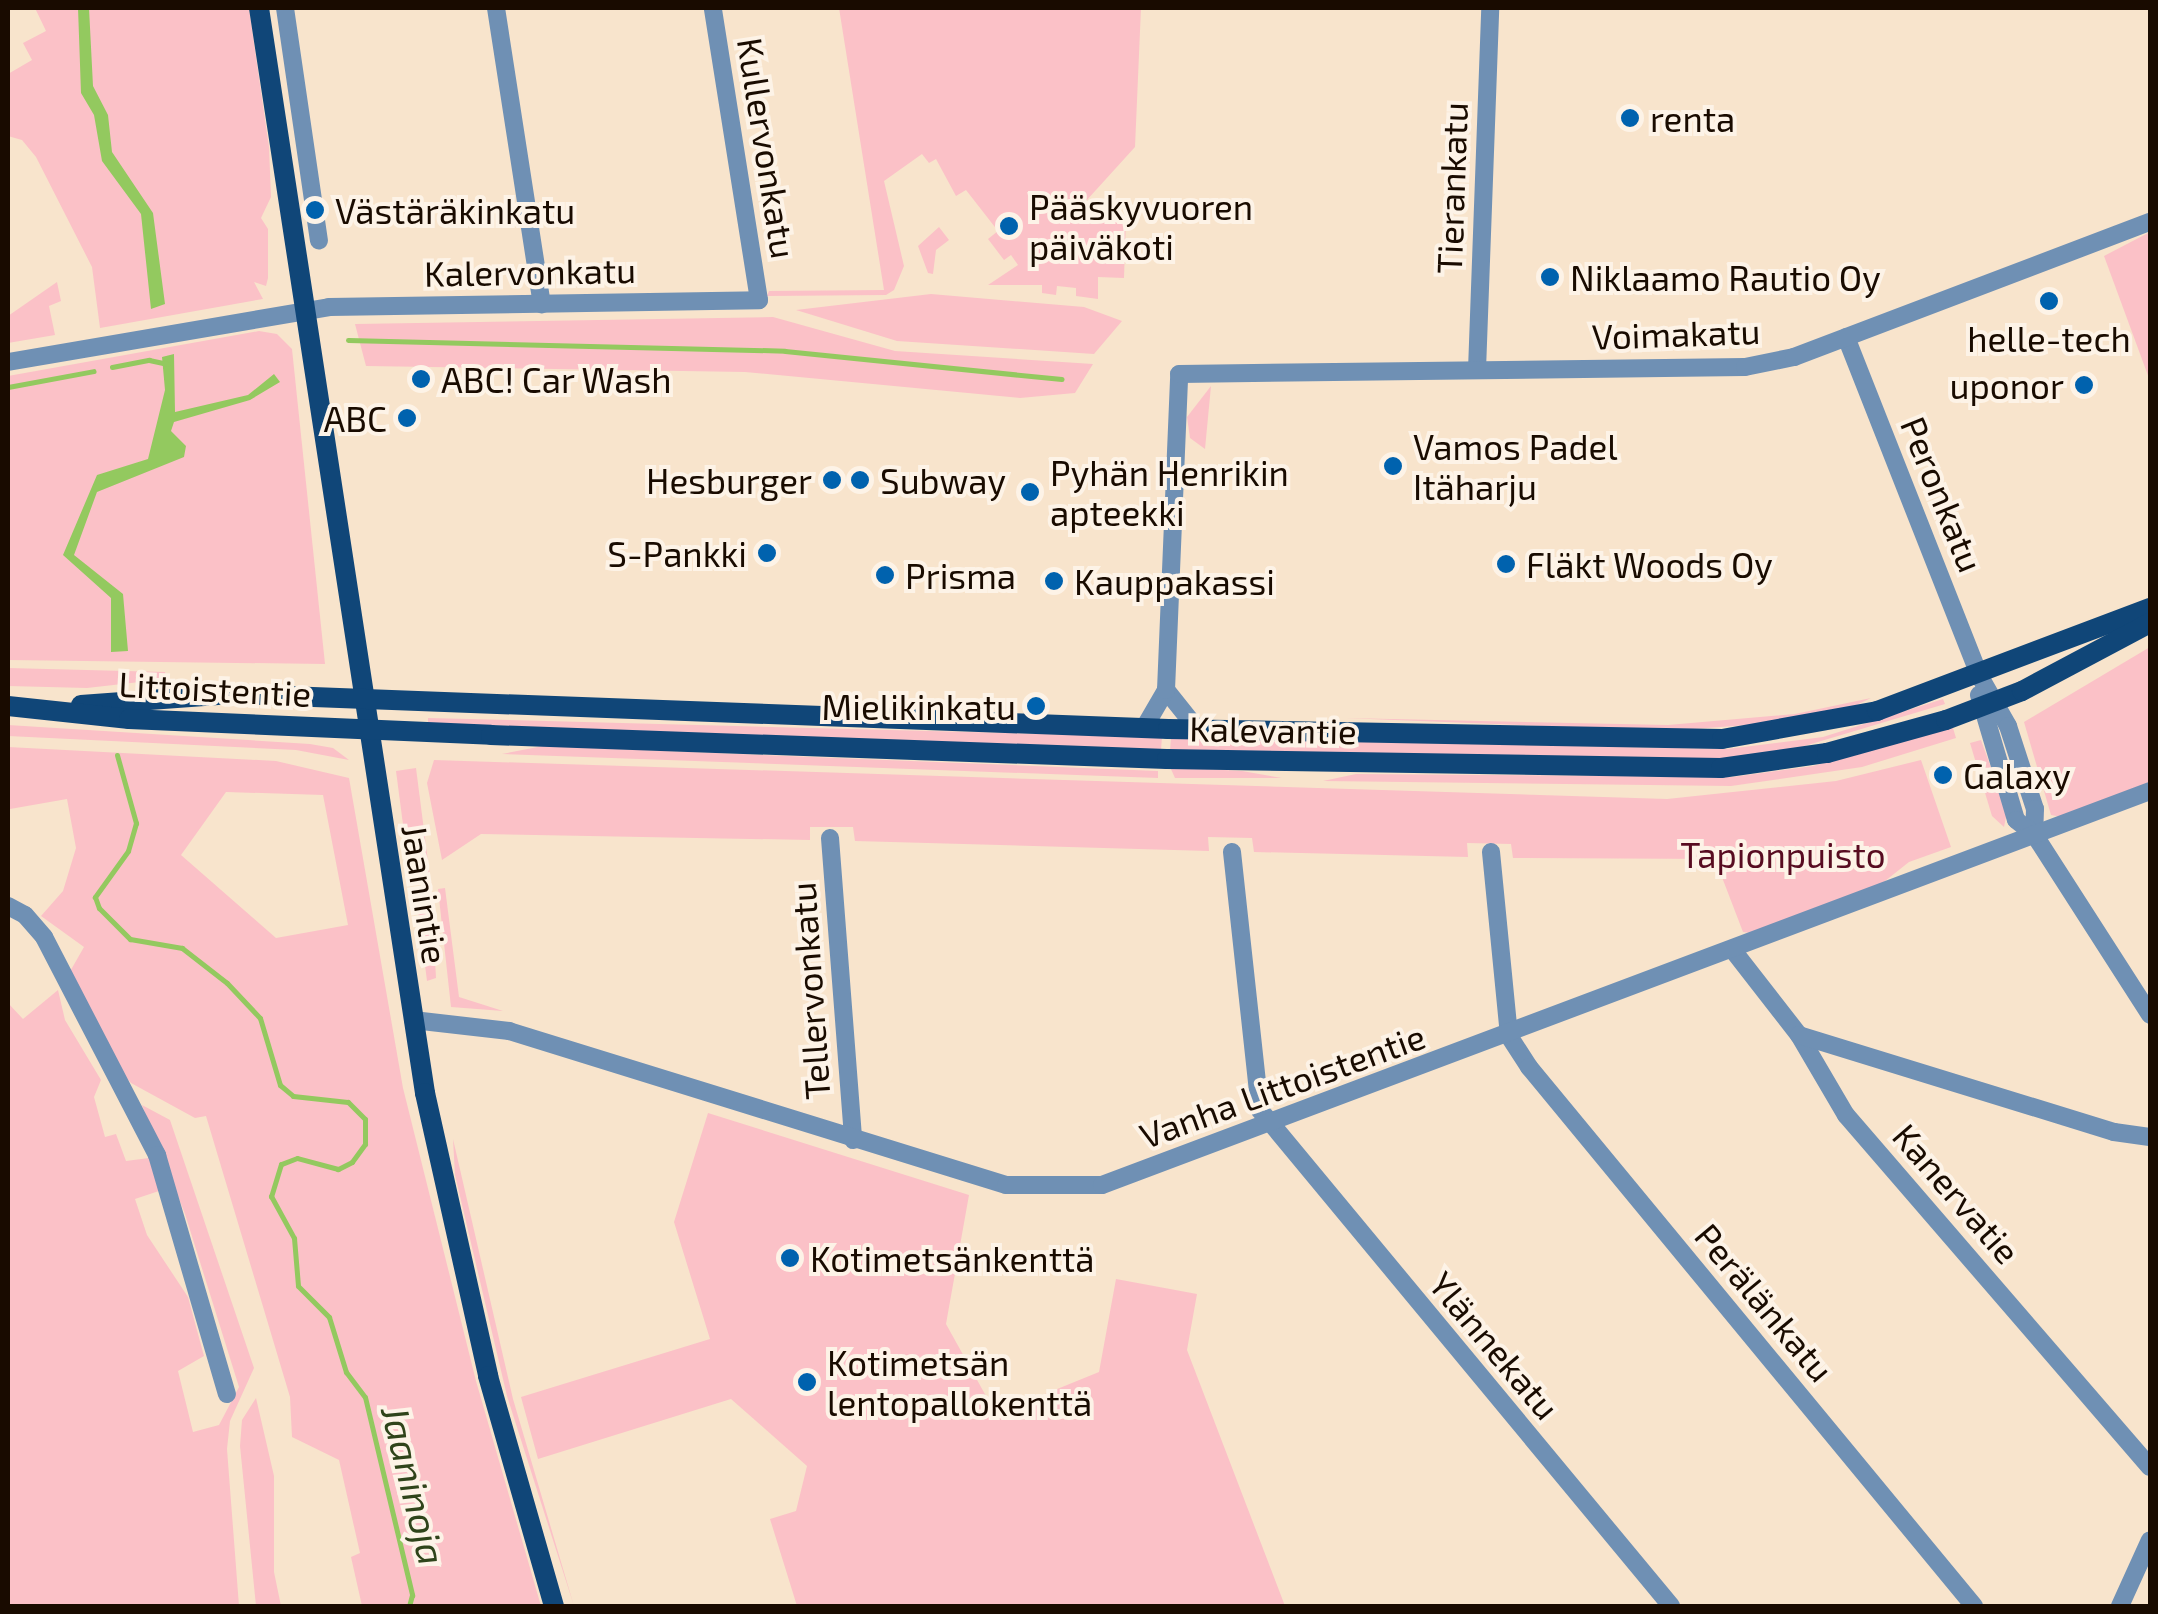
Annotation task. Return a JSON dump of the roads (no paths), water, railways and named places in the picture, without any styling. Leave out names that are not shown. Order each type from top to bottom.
[{"type":"main road","name":"Jaanintie","points":[[259,8],[360,697],[413,1020],[469,1298],[554,1606]]},
{"type":"main road","name":"Kalevantie","points":[[360,697],[1198,730],[1722,738],[1815,727],[1979,675],[2150,608]]},
{"type":"main road","name":"Kalevantie","points":[[366,729],[1680,770],[1827,753],[1988,704],[2150,624]]},
{"type":"main road","name":"Littoistentie","points":[[60,708],[133,697],[360,697]]},
{"type":"main road","name":"Littoistentie","points":[[8,706],[60,708],[129,719],[366,729]]},
{"type":"street","points":[[285,8],[319,241]]},
{"type":"street","points":[[496,8],[542,304]]},
{"type":"street","name":"Kullervonkatu","points":[[713,8],[758,300]]},
{"type":"street","name":"Tierankatu","points":[[1477,370],[1490,8]]},
{"type":"street","points":[[285,182],[310,180]]},
{"type":"street","name":"Voimakatu","points":[[1166,690],[1179,374],[1745,368],[1846,337],[2150,222]]},
{"type":"street","name":"Kalervonkatu","points":[[302,312],[758,300]]},
{"type":"street","points":[[8,362],[302,312]]},
{"type":"street","name":"Peronkatu","points":[[1846,337],[1979,675],[2016,820],[2034,834],[2150,1015]]},
{"type":"street","points":[[1144,728],[1166,690],[1198,730]]},
{"type":"street","name":"Vanha Littoistentie","points":[[413,1020],[509,1030],[1006,1186],[1102,1185],[1510,1036],[2150,791]]},
{"type":"street","name":"Tellervonkatu","points":[[830,838],[853,1140]]},
{"type":"street","points":[[1232,852],[1260,1110],[1270,1124]]},
{"type":"street","points":[[1491,852],[1510,1036]]},
{"type":"street","points":[[8,906],[25,915],[44,937],[65,987],[157,1155],[227,1394]]},
{"type":"street","name":"Kanervatie","points":[[1732,949],[1799,1035],[1846,1114],[2150,1467]]},
{"type":"street","points":[[1799,1035],[2114,1132],[2150,1137]]},
{"type":"street","name":"Perälänkatu","points":[[1510,1036],[1974,1606]]},
{"type":"street","name":"Ylännekatu","points":[[1270,1124],[1671,1606]]},
{"type":"street","points":[[2120,1606],[2150,1540]]},
{"type":"waterway","points":[[348,340],[785,351],[1062,379]]},
{"type":"waterway","points":[[112,367],[149,360],[168,364]]},
{"type":"waterway","points":[[8,387],[94,371]]},
{"type":"waterway","name":"Jaaninoja","points":[[117,755],[136,823],[128,851],[95,897],[99,908],[130,939],[182,948],[227,983],[260,1018],[280,1085],[293,1096],[348,1102],[365,1119],[365,1144],[352,1162],[338,1169],[297,1158],[281,1164],[271,1196],[294,1238],[298,1286],[329,1317],[346,1372],[365,1397],[412,1595],[409,1606]]},
{"type":"place","name":"renta","points":[[1630,118]]},
{"type":"place","name":"Västäräkinkatu","points":[[315,210]]},
{"type":"place","name":"Pääskyvuoren päiväkoti","points":[[1009,226]]},
{"type":"place","name":"Niklaamo Rautio Oy","points":[[1550,277]]},
{"type":"place","name":"helle-tech","points":[[2049,301]]},
{"type":"place","name":"ABC! Car Wash","points":[[421,379]]},
{"type":"place","name":"uponor","points":[[2084,385]]},
{"type":"place","name":"ABC","points":[[407,418]]},
{"type":"place","name":"Vamos Padel Itäharju","points":[[1393,466]]},
{"type":"place","name":"Hesburger","points":[[832,480]]},
{"type":"place","name":"Subway","points":[[860,480]]},
{"type":"place","name":"Pyhän Henrikin apteekki","points":[[1030,492]]},
{"type":"place","name":"S-Pankki","points":[[767,553]]},
{"type":"place","name":"Fläkt Woods Oy","points":[[1506,564]]},
{"type":"place","name":"Prisma","points":[[885,575]]},
{"type":"place","name":"Kauppakassi","points":[[1054,581]]},
{"type":"place","name":"Mielikinkatu","points":[[1036,706]]},
{"type":"place","name":"Galaxy","points":[[1943,775]]},
{"type":"place","name":"Kotimetsänkenttä","points":[[790,1258]]},
{"type":"place","name":"Kotimetsän lentopallokenttä","points":[[807,1382]]},
{"type":"park label","name":"Tapionpuisto","points":[[1783,854]]}]
